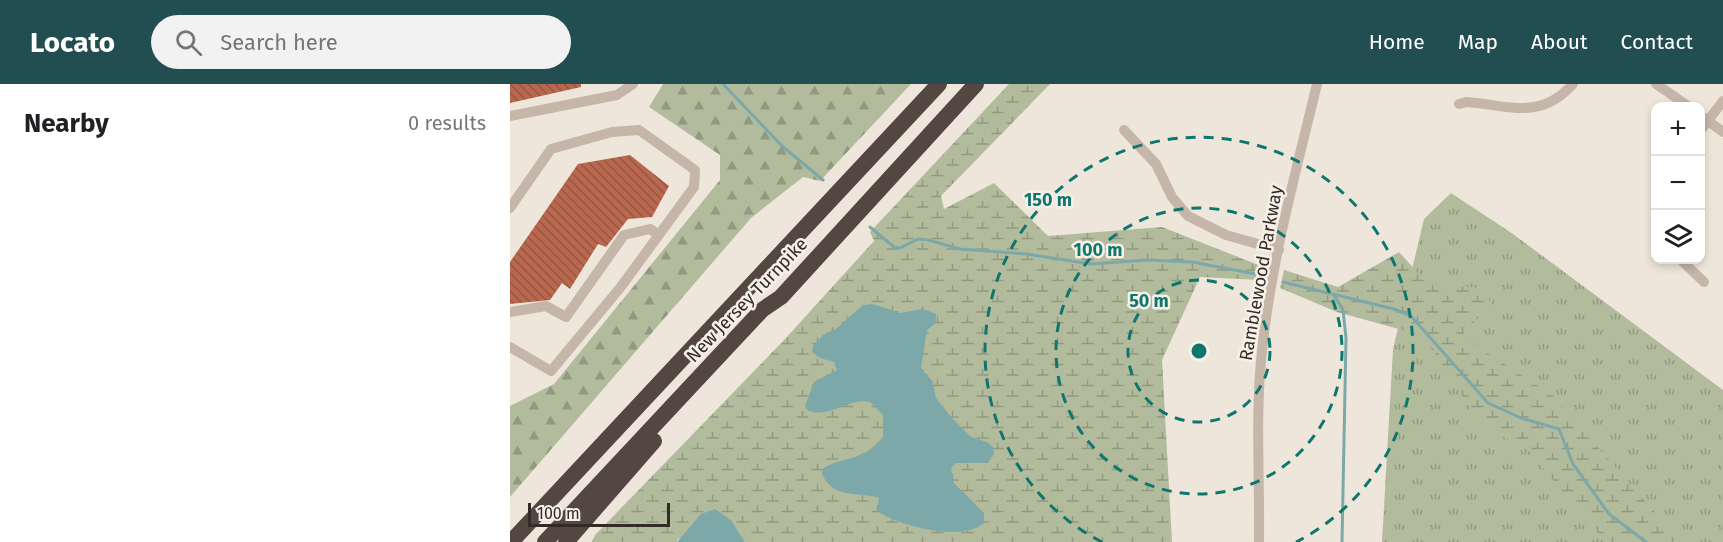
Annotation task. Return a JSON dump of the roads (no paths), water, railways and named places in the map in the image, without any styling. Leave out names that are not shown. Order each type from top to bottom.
[{"type":"highway","name":"New Jersey Turnpike","points":[[511,542],[939,84]]},
{"type":"highway","name":"New Jersey Turnpike","points":[[545,542],[762,310],[781,297],[976,84]]},
{"type":"highway","points":[[566,542],[781,297]]},
{"type":"highway","points":[[510,526],[632,397],[704,335]]},
{"type":"street","points":[[510,116],[616,95],[633,84]]},
{"type":"street","name":"Ramblewood Parkway","points":[[1259,542],[1260,372],[1264,330],[1279,250],[1317,84]]},
{"type":"street","points":[[1459,104],[1466,102],[1531,109],[1555,101],[1573,84]]},
{"type":"street","points":[[1656,84],[1682,102]]},
{"type":"street","points":[[1705,117],[1723,101]]},
{"type":"street","points":[[1705,119],[1723,132]]},
{"type":"street","points":[[510,208],[551,149],[612,132],[639,130],[695,170],[694,187],[620,288],[551,371],[510,347]]},
{"type":"street","points":[[1124,130],[1156,164],[1172,197],[1188,216],[1226,235],[1279,250]]},
{"type":"street","points":[[510,312],[546,306],[566,317],[624,236],[650,229],[659,235]]},
{"type":"street","points":[[1685,264],[1704,282]]},
{"type":"water","points":[[873,304],[900,313],[923,309],[936,314],[936,323],[927,330],[921,368],[933,382],[936,398],[951,417],[971,437],[987,442],[993,447],[994,454],[988,463],[956,463],[951,468],[954,483],[984,513],[984,523],[974,529],[947,532],[901,522],[877,511],[879,498],[840,491],[833,488],[822,474],[823,469],[827,466],[863,454],[883,437],[883,415],[870,402],[862,401],[823,412],[807,410],[805,406],[814,382],[837,370],[834,362],[820,358],[812,352],[813,346],[823,335],[837,328],[863,305]]},
{"type":"water","points":[[715,509],[732,521],[745,542],[677,542],[701,514]]},
{"type":"waterway","points":[[723,84],[782,146],[823,180]]},
{"type":"waterway","points":[[870,227],[894,247],[900,248],[918,239],[960,249],[1027,254],[1091,264],[1148,260],[1192,262],[1261,275]]},
{"type":"waterway","points":[[1283,282],[1394,309],[1411,316],[1488,403],[1521,418],[1559,429],[1573,464],[1609,514],[1646,542]]},
{"type":"waterway","points":[[1334,295],[1343,310],[1346,338],[1342,542]]}]
